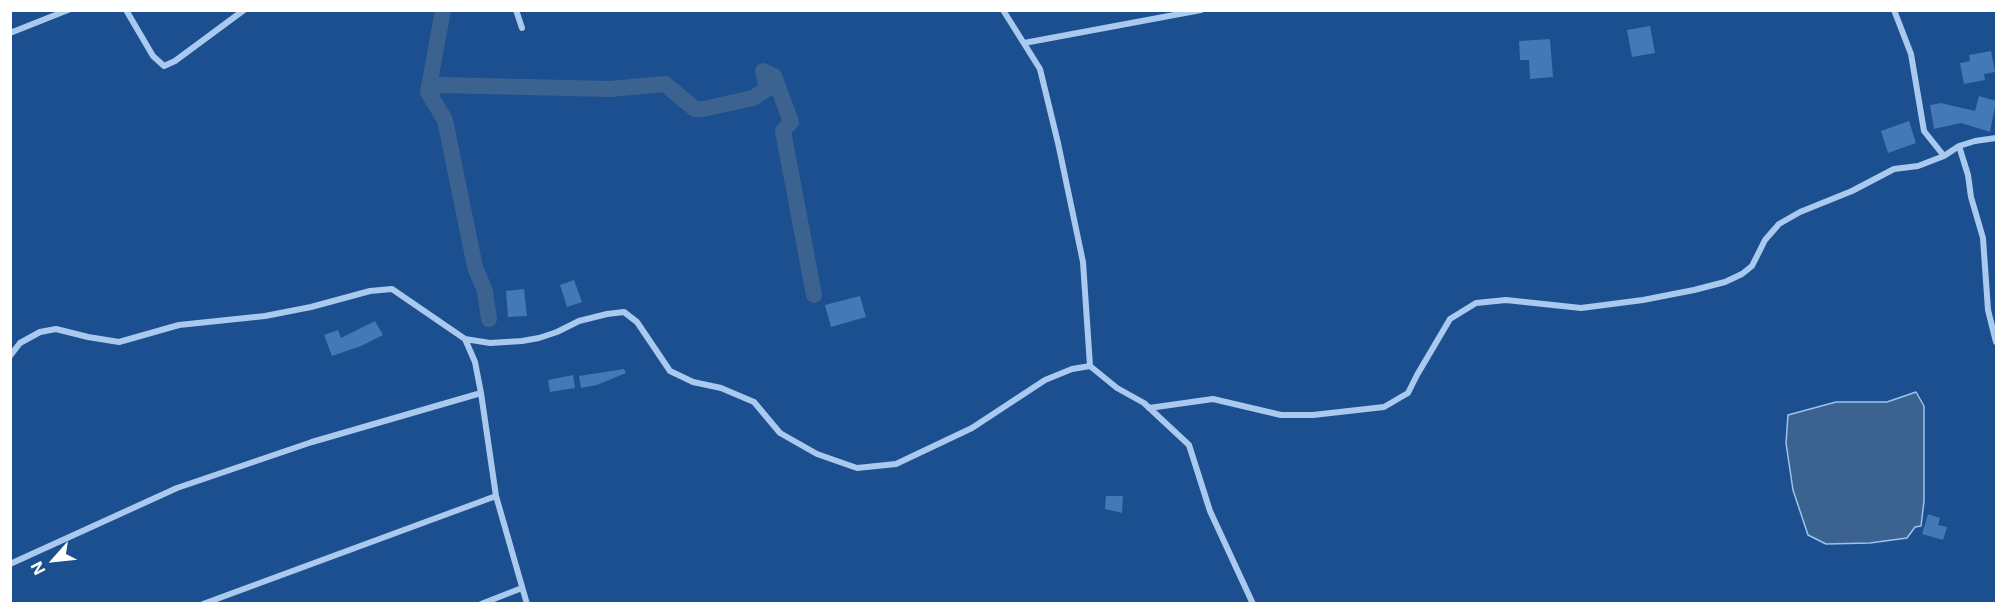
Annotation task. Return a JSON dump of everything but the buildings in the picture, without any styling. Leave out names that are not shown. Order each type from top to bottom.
[{"type":"street","points":[[10,33],[68,10]]},
{"type":"street","points":[[126,10],[153,56],[164,66],[175,61],[244,10]]},
{"type":"street","points":[[516,10],[522,28]]},
{"type":"street","points":[[1003,10],[1040,69],[1083,262],[1090,366],[1117,388],[1144,403],[1189,446],[1210,510],[1253,603]]},
{"type":"street","points":[[1024,43],[1201,10]]},
{"type":"street","points":[[1894,10],[1911,54],[1924,131],[1944,156]]},
{"type":"street","points":[[1149,408],[1213,399],[1281,416],[1384,407],[1408,393],[1450,319],[1476,303],[1506,300],[1581,308],[1643,300],[1725,282],[1752,266],[1765,240],[1779,224],[1894,169],[1918,166],[1944,156],[1959,146],[1996,138]]},
{"type":"street","points":[[1959,146],[1983,238],[1988,310],[1996,342]]},
{"type":"street","points":[[10,356],[20,343],[40,332],[56,329],[118,342],[179,325],[265,316],[311,307],[370,291],[392,289],[465,339],[490,343],[522,341],[557,332],[579,321],[624,312],[638,322],[670,371],[693,382],[721,388],[754,402],[780,433],[818,454],[857,468],[896,464],[972,428],[1045,380],[1072,369],[1090,366]]},
{"type":"street","points":[[465,339],[475,362],[482,393],[496,496],[527,603]]},
{"type":"street","points":[[10,564],[177,488],[312,442],[482,393]]},
{"type":"street","points":[[203,603],[496,496]]},
{"type":"street","points":[[481,603],[522,588]]},
{"type":"water","points":[[1916,392],[1924,406],[1924,501],[1921,526],[1915,527],[1907,538],[1870,543],[1826,544],[1808,535],[1793,490],[1786,443],[1788,415],[1836,402],[1887,402]]},
{"type":"waterway","points":[[443,10],[428,92],[445,120],[475,267],[485,291],[489,319]]},
{"type":"waterway","points":[[428,92],[440,85],[610,89],[665,84],[695,109],[703,109],[753,98],[767,89],[763,71],[774,76],[791,122],[783,131],[814,295]]}]
